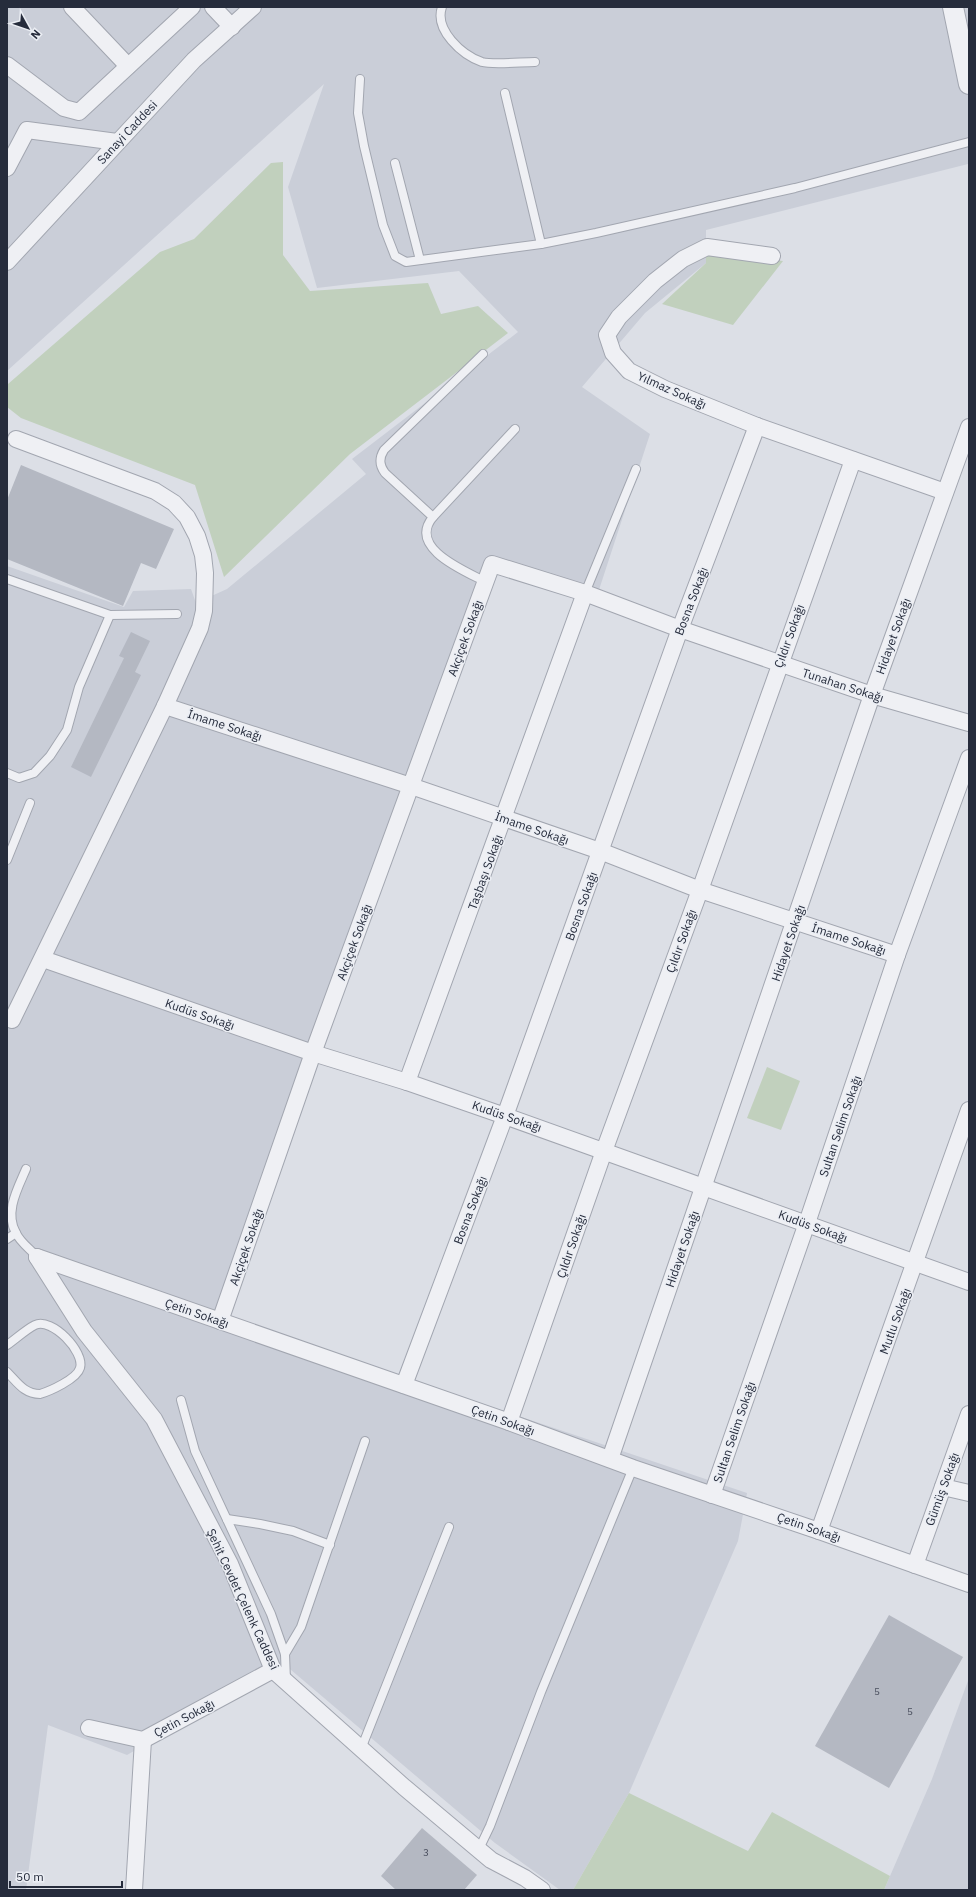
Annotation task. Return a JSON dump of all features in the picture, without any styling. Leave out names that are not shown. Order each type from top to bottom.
[{"type":"street","points":[[72,7],[128,66]]},
{"type":"street","points":[[7,65],[64,108],[79,112],[192,7]]},
{"type":"street","points":[[213,7],[232,27]]},
{"type":"street","name":"Sanayi Caddesi","points":[[7,262],[194,60],[253,7]]},
{"type":"street","points":[[953,7],[969,84]]},
{"type":"street","points":[[7,168],[27,130],[117,142]]},
{"type":"street","name":"Yılmaz Sokağı","points":[[772,256],[707,247],[683,259],[655,281],[619,317],[607,334],[613,353],[629,371],[665,389],[757,426],[945,492]]},
{"type":"street","name":"Bosna Sokağı","points":[[404,1385],[505,1116],[680,629],[757,426]]},
{"type":"street","name":"Hidayet Sokağı","points":[[610,1459],[872,694],[969,428]]},
{"type":"street","points":[[12,1020],[165,706],[200,628],[204,611],[205,573],[203,555],[197,536],[187,517],[174,503],[155,490],[16,439]]},
{"type":"street","name":"Çıldır Sokağı","points":[[509,1422],[604,1151],[700,890],[779,664],[853,460]]},
{"type":"street","name":"Tunahan Sokağı","points":[[492,564],[585,593],[779,664],[969,723]]},
{"type":"street","name":"Akçiçek Sokağı","points":[[220,1321],[313,1053],[492,564]]},
{"type":"street","name":"Taşbaşı Sokağı","points":[[407,1082],[504,820],[585,593]]},
{"type":"street","name":"İmame Sokağı","points":[[165,706],[411,786],[504,820],[600,851],[700,890],[897,955]]},
{"type":"street","name":"Sultan Selim Sokağı","points":[[712,1495],[807,1224],[897,955],[969,758]]},
{"type":"street","name":"Kudüs Sokağı","points":[[43,959],[313,1053],[407,1082],[505,1116],[969,1282]]},
{"type":"street","name":"Mutlu Sokağı","points":[[819,1531],[916,1263],[969,1110]]},
{"type":"street","name":"Çetin Sokağı","points":[[37,1257],[509,1422],[633,1468],[969,1584]]},
{"type":"street","name":"Şehit Cevdet Çelenk Caddesi","points":[[37,1257],[84,1331],[154,1419],[230,1564],[273,1670],[491,1860],[525,1878],[542,1890]]},
{"type":"street","name":"Gümüş Sokağı","points":[[915,1565],[969,1414]]},
{"type":"street","points":[[943,1487],[969,1493]]},
{"type":"street","name":"Çetin Sokağı","points":[[89,1728],[143,1740],[273,1670]]},
{"type":"street","points":[[134,1890],[143,1740]]},
{"type":"lane","points":[[442,7],[440,12],[442,24],[451,40],[468,55],[483,62],[535,62]]},
{"type":"lane","points":[[360,79],[358,112],[383,225],[395,256],[406,262],[541,244],[596,233],[795,188],[969,142]]},
{"type":"lane","points":[[505,93],[541,244]]},
{"type":"lane","points":[[395,163],[420,260]]},
{"type":"lane","points":[[433,517],[385,473],[380,462],[382,454],[483,354]]},
{"type":"lane","points":[[486,582],[452,563],[436,552],[428,543],[426,530],[433,517],[515,429]]},
{"type":"lane","points":[[585,593],[636,469]]},
{"type":"lane","points":[[7,579],[110,615],[177,614]]},
{"type":"lane","points":[[7,773],[19,778],[34,773],[50,756],[67,730],[79,686],[110,615]]},
{"type":"lane","points":[[7,860],[30,803]]},
{"type":"lane","points":[[26,1169],[12,1203],[11,1213],[16,1233],[37,1257]]},
{"type":"lane","points":[[7,1239],[16,1233]]},
{"type":"lane","points":[[7,1345],[35,1325],[48,1325],[63,1334],[79,1356],[81,1367],[77,1375],[73,1378],[40,1394],[34,1394],[25,1390],[7,1372]]},
{"type":"lane","points":[[181,1400],[195,1451],[271,1614],[285,1654],[286,1681]]},
{"type":"lane","points":[[285,1654],[301,1627],[365,1440]]},
{"type":"lane","points":[[479,1849],[490,1826],[541,1692],[633,1468]]},
{"type":"lane","points":[[227,1519],[293,1531],[330,1545]]},
{"type":"lane","points":[[361,1748],[449,1527]]},
{"type":"shaded area","points":[[7,7],[969,7],[969,170],[968,164],[706,230],[706,263],[645,313],[582,387],[650,434],[596,599],[494,566],[228,1318],[747,1493],[738,1541],[629,1793],[573,1890],[560,1890],[495,1843],[284,1664],[127,1755],[48,1725],[26,1890],[7,1890],[7,566],[124,607],[133,591],[191,589],[196,603],[227,589],[366,474],[352,459],[518,332],[459,271],[317,288],[288,187],[324,84],[7,371]]},
{"type":"shaded area","points":[[969,1678],[969,1890],[884,1890],[932,1779]]},
{"type":"green space","points":[[283,162],[283,255],[310,291],[428,283],[441,314],[478,306],[508,333],[350,454],[224,577],[195,485],[21,418],[7,407],[8,384],[160,252],[194,239],[271,163]]},
{"type":"green space","points":[[706,251],[783,261],[733,325],[662,304],[706,263]]},
{"type":"green space","points":[[767,1067],[800,1081],[781,1130],[747,1118]]},
{"type":"green space","points":[[629,1793],[748,1851],[772,1812],[890,1876],[884,1890],[573,1890]]},
{"type":"building","points":[[21,465],[174,529],[156,569],[141,563],[123,606],[7,559],[7,500]]},
{"type":"building","points":[[131,632],[150,641],[135,672],[141,675],[91,777],[71,767],[124,658],[119,656]]},
{"type":"building","points":[[889,1615],[963,1657],[889,1788],[815,1746]]},
{"type":"building","points":[[422,1828],[477,1875],[464,1890],[396,1890],[381,1876]]}]
